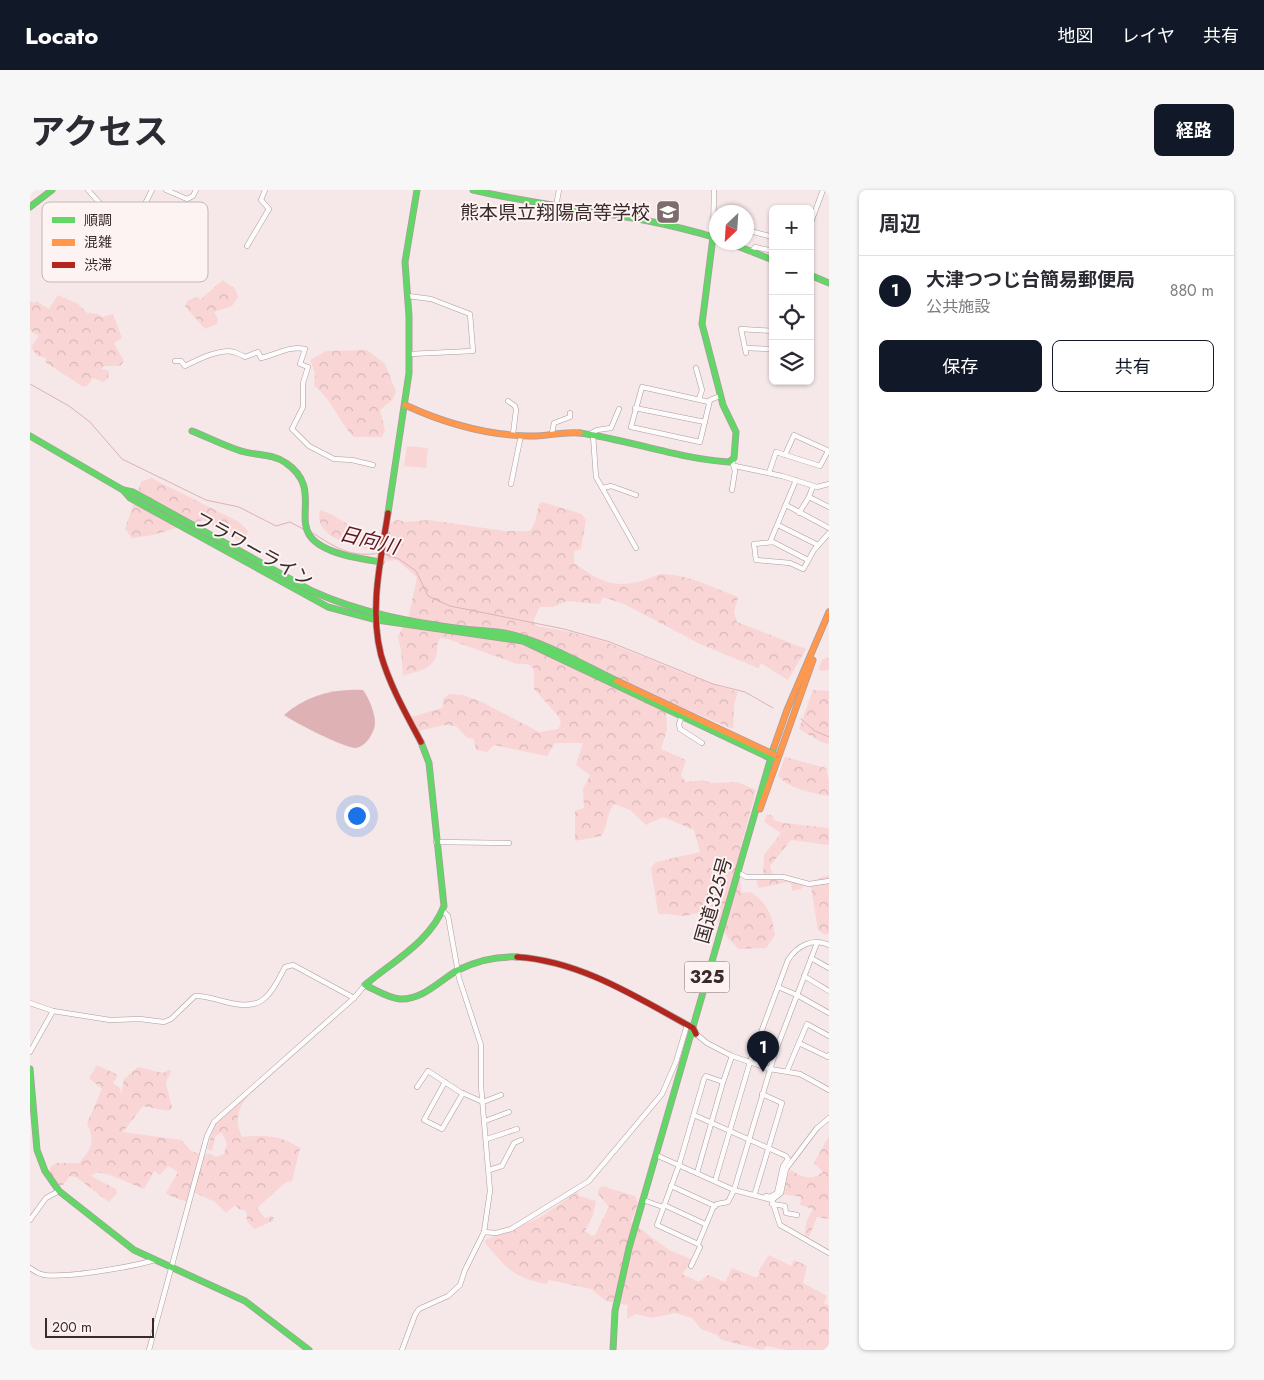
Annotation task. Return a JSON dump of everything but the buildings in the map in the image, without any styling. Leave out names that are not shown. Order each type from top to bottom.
[{"type":"main road","points":[[30,207],[52,190]]},
{"type":"main road","points":[[417,190],[405,262],[410,354],[405,405],[382,559],[377,617],[380,654],[429,763],[436,842],[444,899],[443,911],[429,931],[365,985],[390,996],[406,999],[422,994],[459,970],[494,958],[538,958],[621,989],[695,1031]]},
{"type":"main road","points":[[473,190],[660,223],[709,236]]},
{"type":"main road","points":[[405,405],[445,422],[521,435],[534,436],[552,432],[591,435],[733,464],[736,432],[720,396],[702,324],[713,250]]},
{"type":"main road","points":[[748,250],[769,259]]},
{"type":"main road","points":[[814,277],[829,283]]},
{"type":"main road","points":[[192,431],[240,451],[274,457],[287,463],[305,484],[306,528],[310,536],[321,545],[341,554],[382,559]]},
{"type":"main road","name":"フラワーライン","points":[[30,436],[123,490],[133,492],[331,601],[377,617],[523,637],[778,758]]},
{"type":"main road","name":"国道325号","points":[[695,1031],[771,756],[787,710],[829,612]]},
{"type":"main road","name":"国道325号","points":[[613,1350],[615,1311],[620,1284],[657,1156],[741,874],[778,758],[800,694],[829,624]]},
{"type":"main road","points":[[30,1069],[37,1150],[45,1171],[59,1191],[134,1250],[245,1301],[309,1350]]},
{"type":"main road","name":"国道325号","points":[[618,1350],[623,1292],[644,1201]]},
{"type":"street","points":[[88,190],[98,202]]},
{"type":"street","points":[[146,202],[152,190]]},
{"type":"street","points":[[166,190],[187,199],[194,196],[196,190]]},
{"type":"street","points":[[247,246],[269,208],[261,200],[265,190]]},
{"type":"street","points":[[556,206],[559,190]]},
{"type":"street","points":[[714,190],[714,205]]},
{"type":"street","points":[[814,214],[823,190]]},
{"type":"street","points":[[754,232],[769,236]]},
{"type":"street","points":[[751,252],[755,247],[769,250]]},
{"type":"street","points":[[408,296],[431,299],[470,314],[473,351],[410,354]]},
{"type":"street","points":[[769,331],[741,329],[746,351],[769,350]]},
{"type":"street","points":[[175,361],[181,361],[185,366],[203,356],[216,353],[233,352],[245,357],[258,352],[261,358],[277,355],[291,347],[305,349],[300,364],[308,367],[303,383],[304,404],[292,429],[309,446],[334,458],[373,465]]},
{"type":"street","points":[[696,368],[702,390],[699,399]]},
{"type":"street","points":[[709,402],[700,442],[631,427],[642,387],[709,402],[720,396]]},
{"type":"street","points":[[508,401],[515,406],[516,410],[513,434]]},
{"type":"street","points":[[635,408],[705,422]]},
{"type":"street","points":[[618,409],[611,428],[597,430],[591,435],[596,477],[636,548]]},
{"type":"street","points":[[552,432],[554,423],[570,417],[570,413]]},
{"type":"street","points":[[511,484],[521,435]]},
{"type":"street","points":[[769,473],[776,452],[784,455],[820,466],[829,451],[794,435],[784,455]]},
{"type":"street","points":[[732,490],[733,464],[813,486],[829,484]]},
{"type":"street","points":[[770,542],[796,480]]},
{"type":"street","points":[[603,488],[611,486],[636,495]]},
{"type":"street","points":[[799,513],[813,486]]},
{"type":"street","points":[[809,496],[829,507]]},
{"type":"street","points":[[786,505],[829,528]]},
{"type":"street","points":[[778,525],[818,545]]},
{"type":"street","points":[[808,560],[770,542],[754,543],[754,559],[790,563],[803,569],[818,545],[829,533]]},
{"type":"street","points":[[683,714],[679,724],[680,729],[702,743]]},
{"type":"street","points":[[436,842],[509,843]]},
{"type":"street","points":[[741,874],[746,877],[783,877],[809,884],[829,881]]},
{"type":"street","points":[[402,1350],[419,1309],[448,1296],[460,1285],[465,1270],[484,1232],[490,1191],[483,1102],[481,1045],[459,978],[448,916],[443,911]]},
{"type":"street","points":[[715,1181],[750,1062],[778,987],[795,949],[805,944],[822,942],[829,945]]},
{"type":"street","points":[[671,1186],[715,1206],[728,1202],[734,1190],[770,1069],[818,943]]},
{"type":"street","points":[[811,958],[829,968]]},
{"type":"street","points":[[30,1004],[53,1011],[110,1020],[140,1019],[164,1022],[171,1019],[195,996],[203,996],[234,1004],[260,1002],[272,992],[285,967],[293,965],[354,998]]},
{"type":"street","points":[[804,976],[829,990]]},
{"type":"street","points":[[149,1350],[207,1136],[214,1122],[354,998],[365,985]]},
{"type":"street","points":[[778,987],[797,995],[829,1013]]},
{"type":"street","points":[[30,1052],[53,1011]]},
{"type":"street","points":[[787,1071],[807,1024],[829,1036]]},
{"type":"street","points":[[484,1232],[496,1233],[511,1229],[589,1181],[662,1094],[676,1062],[687,1025]]},
{"type":"street","points":[[695,1031],[707,1043],[732,1056],[770,1069],[800,1074],[829,1090]]},
{"type":"street","points":[[799,1043],[828,1057],[829,1055]]},
{"type":"street","points":[[697,1173],[732,1056]]},
{"type":"street","points":[[417,1087],[428,1070],[463,1093],[483,1102],[501,1095]]},
{"type":"street","points":[[701,1247],[658,1227],[663,1206],[679,1165],[706,1076],[723,1082]]},
{"type":"street","points":[[445,1082],[424,1120],[442,1129],[463,1093]]},
{"type":"street","points":[[756,1193],[768,1146],[782,1103],[762,1094]]},
{"type":"street","points":[[485,1121],[509,1112]]},
{"type":"street","points":[[694,1115],[768,1146],[784,1154],[788,1159],[783,1166],[774,1196],[770,1197],[756,1193],[749,1194]]},
{"type":"street","points":[[772,1202],[781,1193],[786,1170],[817,1128],[829,1118]]},
{"type":"street","points":[[487,1140],[517,1129]]},
{"type":"street","points":[[489,1170],[502,1166],[514,1143],[521,1140]]},
{"type":"street","points":[[657,1156],[734,1190],[785,1206],[786,1213],[797,1215]]},
{"type":"street","points":[[30,1220],[46,1198],[59,1191]]},
{"type":"street","points":[[644,1201],[663,1206],[705,1224]]},
{"type":"street","points":[[772,1202],[780,1225],[829,1253]]},
{"type":"street","points":[[691,1266],[701,1247],[705,1224],[715,1206]]},
{"type":"street","points":[[30,1268],[43,1275],[60,1274],[112,1268],[154,1260]]},
{"type":"green space","points":[[223,280],[236,290],[238,297],[232,306],[214,312],[218,319],[217,324],[205,329],[185,306],[188,300],[198,297],[200,300]]},
{"type":"green space","points":[[58,295],[78,304],[87,313],[98,314],[102,317],[113,314],[122,338],[114,343],[124,361],[120,366],[104,366],[101,369],[109,371],[108,378],[103,382],[93,378],[86,387],[82,386],[45,362],[46,358],[37,356],[31,347],[39,336],[30,330],[30,301],[35,303],[36,301],[49,309]]},
{"type":"green space","points":[[367,350],[385,364],[396,392],[392,400],[380,410],[385,430],[382,437],[354,437],[326,397],[314,386],[315,373],[310,360],[326,351]]},
{"type":"green space","points":[[407,446],[428,448],[426,468],[404,466]]},
{"type":"green space","points":[[151,478],[239,522],[248,531],[245,541],[239,541],[203,520],[153,535],[132,538],[125,529],[141,482]]},
{"type":"green space","points":[[542,502],[582,514],[586,520],[581,549],[574,551],[574,563],[598,578],[621,584],[642,581],[664,574],[701,582],[738,597],[734,612],[737,622],[806,649],[788,680],[761,663],[758,668],[700,644],[626,605],[603,597],[600,604],[567,601],[553,607],[540,607],[533,621],[537,626],[602,641],[695,678],[738,692],[734,705],[733,729],[676,705],[666,714],[667,729],[661,749],[686,760],[681,776],[686,782],[703,780],[711,783],[737,782],[756,790],[739,854],[741,893],[751,892],[768,910],[775,935],[766,948],[739,949],[729,939],[717,920],[710,922],[698,913],[684,916],[658,913],[651,868],[656,862],[700,852],[694,830],[663,817],[646,825],[630,810],[614,804],[609,812],[601,836],[575,841],[575,811],[584,808],[583,789],[590,775],[576,765],[583,743],[555,743],[547,756],[494,745],[487,752],[476,750],[474,739],[468,738],[456,726],[444,725],[419,731],[411,717],[442,708],[443,699],[449,694],[463,695],[482,702],[539,732],[558,729],[561,723],[559,717],[534,689],[534,669],[528,664],[517,664],[448,639],[440,638],[437,653],[432,663],[428,667],[403,676],[398,637],[409,615],[417,577],[397,560],[385,561],[390,523],[397,520],[406,522],[429,520],[505,531],[530,531],[535,522],[539,504]]},
{"type":"green space","points":[[320,510],[331,514],[366,535],[368,540],[367,549],[342,541],[327,533],[319,519]]},
{"type":"green space","points":[[829,658],[829,670],[820,671],[822,659]]},
{"type":"green space","points":[[813,690],[829,691],[829,744],[821,742],[799,729]]},
{"type":"green space","points":[[785,757],[826,768],[829,780],[829,796],[802,790],[778,776]]},
{"type":"green space","points":[[767,814],[773,816],[774,820],[784,823],[829,828],[829,845],[791,840],[770,866],[773,875],[806,884],[801,889],[792,891],[791,884],[788,882],[759,888],[756,881],[763,878],[764,855],[781,833],[764,822]]},
{"type":"green space","points":[[829,875],[829,933],[825,935],[818,930],[811,887],[814,880]]},
{"type":"green space","points":[[97,1065],[118,1075],[113,1083],[120,1088],[121,1095],[124,1079],[138,1067],[163,1073],[171,1071],[166,1083],[172,1108],[168,1111],[143,1106],[123,1132],[181,1140],[190,1150],[203,1156],[209,1153],[216,1157],[224,1154],[227,1143],[221,1132],[215,1137],[212,1151],[207,1149],[216,1121],[253,1090],[244,1101],[239,1112],[238,1124],[242,1137],[279,1138],[300,1148],[292,1181],[286,1182],[257,1208],[265,1218],[271,1216],[274,1218],[273,1221],[254,1229],[247,1221],[246,1211],[239,1209],[235,1205],[226,1213],[215,1202],[191,1191],[187,1202],[168,1195],[166,1193],[178,1172],[168,1166],[160,1175],[154,1171],[144,1189],[110,1175],[97,1172],[91,1176],[116,1189],[117,1193],[109,1202],[76,1177],[70,1176],[63,1185],[57,1186],[50,1173],[50,1167],[56,1163],[79,1163],[90,1149],[92,1140],[87,1123],[102,1089],[89,1078]]},
{"type":"green space","points":[[829,1136],[829,1219],[817,1217],[809,1237],[804,1236],[807,1220],[813,1209],[800,1205],[801,1197],[782,1194],[788,1172],[791,1170],[807,1177],[815,1177],[823,1172],[814,1163]]},
{"type":"green space","points":[[602,1186],[635,1196],[638,1203],[631,1222],[669,1250],[693,1260],[682,1274],[699,1282],[708,1275],[725,1282],[732,1268],[757,1278],[760,1274],[758,1272],[769,1255],[791,1266],[794,1260],[807,1266],[803,1283],[827,1296],[824,1303],[829,1306],[829,1350],[785,1350],[767,1346],[762,1350],[722,1340],[717,1335],[701,1329],[692,1318],[675,1313],[652,1318],[636,1314],[627,1319],[628,1305],[606,1301],[591,1289],[549,1280],[546,1284],[518,1275],[506,1266],[486,1244],[485,1240],[539,1218],[577,1192],[580,1196],[596,1201],[593,1215],[585,1231],[592,1236],[595,1235],[609,1207],[598,1194],[598,1190]]},
{"type":"shaded area","points":[[341,690],[363,690],[371,706],[375,723],[369,739],[359,747],[349,747],[330,739],[284,715],[301,703],[320,695]]},
{"type":"waterway","name":"日向川","points":[[30,384],[69,406],[90,422],[122,459],[206,500],[239,507],[276,526],[290,522],[305,530]]},
{"type":"waterway","name":"日向川","points":[[311,532],[336,547],[352,553],[381,553]]},
{"type":"waterway","name":"日向川","points":[[384,554],[399,559],[416,571],[428,596],[450,606],[564,629],[610,642],[713,684],[745,692],[773,708]]},
{"type":"waterway","name":"日向川","points":[[801,719],[815,731],[829,737]]},
{"type":"traffic: fast","points":[[30,207],[52,190]]},
{"type":"traffic: fast","points":[[388,513],[409,373],[409,316],[405,262],[417,190]]},
{"type":"traffic: fast","points":[[473,190],[626,217],[709,236]]},
{"type":"traffic: fast","points":[[580,433],[710,460],[729,462],[734,458],[736,432],[723,405],[702,324],[711,250]]},
{"type":"traffic: fast","points":[[747,250],[769,258]]},
{"type":"traffic: fast","points":[[814,277],[829,283]]},
{"type":"traffic: fast","points":[[192,431],[238,450],[269,456],[286,463],[302,481],[306,501],[306,528],[310,536],[324,547],[343,555],[381,562]]},
{"type":"traffic: fast","points":[[30,436],[123,490],[133,492],[312,591],[330,599],[367,611],[405,620],[509,634],[564,654],[617,681]]},
{"type":"traffic: fast","points":[[123,490],[130,498],[328,607],[377,620],[523,641],[772,759]]},
{"type":"traffic: fast","points":[[421,742],[429,763],[444,906],[430,930],[410,950],[365,985],[391,997],[408,998],[424,993],[458,970],[472,964],[494,958],[517,957]]},
{"type":"traffic: fast","points":[[613,1350],[615,1311],[629,1248],[774,747]]},
{"type":"traffic: fast","points":[[30,1069],[37,1150],[45,1171],[59,1191],[134,1250],[245,1301],[309,1350]]},
{"type":"traffic: slow","points":[[405,405],[466,427],[497,433],[535,436],[580,433]]},
{"type":"traffic: slow","points":[[774,747],[787,710],[829,612]]},
{"type":"traffic: slow","points":[[760,809],[813,660]]},
{"type":"traffic: slow","points":[[617,681],[775,755]]},
{"type":"traffic: jam","points":[[388,513],[377,584],[376,620],[378,638],[381,655],[389,678],[421,742]]},
{"type":"traffic: jam","points":[[517,957],[541,960],[586,973],[630,993],[693,1028],[696,1034]]},
{"type":"place","name":"熊本県立翔陽高等学校","points":[[668,212]]},
{"type":"place","name":"大津つつじ台簡易郵便局","points":[[763,1072]]}]
